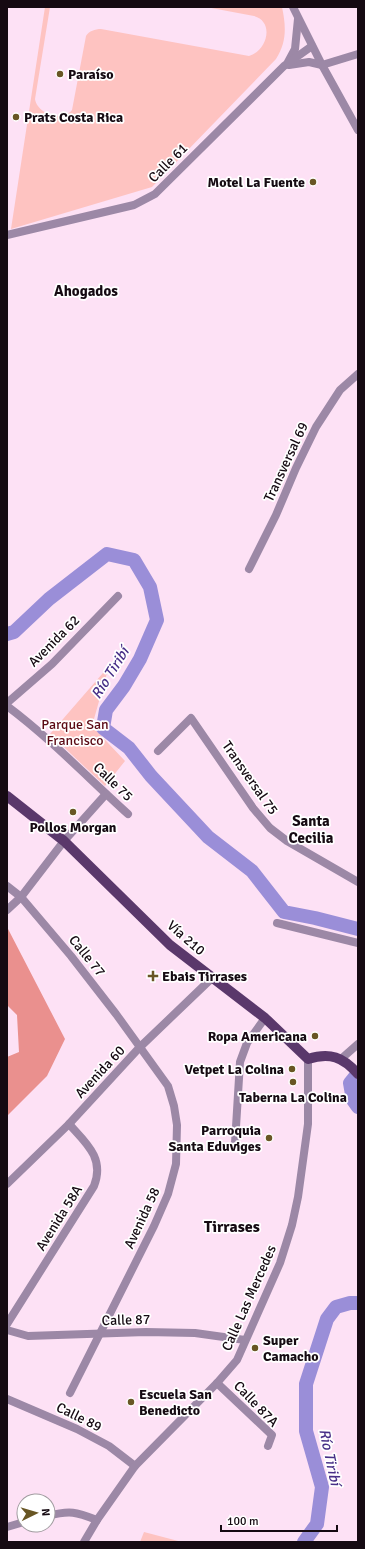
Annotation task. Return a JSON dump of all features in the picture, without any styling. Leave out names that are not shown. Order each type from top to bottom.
[{"type":"main road","name":"Vía 210","points":[[7,796],[64,840],[170,945],[265,1018],[308,1059]]},
{"type":"main road","points":[[308,1059],[317,1056],[328,1056],[345,1061],[358,1074]]},
{"type":"street","points":[[293,7],[322,65],[358,130]]},
{"type":"street","points":[[284,66],[295,49],[298,19]]},
{"type":"street","name":"Calle 61","points":[[7,235],[134,204],[155,194],[284,66],[312,46]]},
{"type":"street","points":[[284,66],[294,63],[309,62],[322,65],[358,54]]},
{"type":"street","name":"Transversal 69","points":[[249,569],[276,515],[296,468],[316,427],[340,390],[358,374]]},
{"type":"street","name":"Avenida 62","points":[[7,703],[52,664],[118,596]]},
{"type":"street","name":"Calle 75","points":[[7,706],[32,724],[128,814]]},
{"type":"street","name":"Transversal 75","points":[[158,751],[191,718],[253,808],[270,828],[287,841],[358,882]]},
{"type":"street","points":[[7,910],[21,897],[64,840],[106,794]]},
{"type":"street","name":"Calle 77","points":[[7,886],[21,897],[71,956],[116,1014],[139,1048]]},
{"type":"street","points":[[277,923],[358,943]]},
{"type":"street","name":"Avenida 60","points":[[7,1184],[69,1124],[139,1048],[212,978]]},
{"type":"street","points":[[235,1142],[240,1062],[247,1043],[265,1018]]},
{"type":"street","points":[[345,1061],[358,1044]]},
{"type":"street","name":"Avenida 58","points":[[70,1393],[154,1226],[168,1194],[176,1164],[177,1125],[174,1106],[168,1086],[139,1048]]},
{"type":"street","name":"Calle Las Mercedes","points":[[84,1542],[97,1520],[135,1466],[217,1383],[237,1360],[280,1263],[292,1225],[298,1197],[308,1124],[308,1059]]},
{"type":"street","name":"Avenida 58A","points":[[7,1324],[97,1179],[97,1162],[94,1154],[69,1124]]},
{"type":"street","name":"Calle 87","points":[[7,1330],[28,1336],[146,1332],[195,1333],[246,1340]]},
{"type":"street","name":"Calle 87A","points":[[217,1383],[272,1435],[268,1446]]},
{"type":"street","name":"Calle 89","points":[[7,1399],[77,1428],[109,1446],[135,1466]]},
{"type":"street","points":[[56,1514],[63,1512],[76,1512],[97,1520]]},
{"type":"green space","points":[[45,7],[50,7],[35,99],[40,109],[51,115],[57,116],[68,114],[72,110],[86,36],[97,29],[249,56],[255,53],[264,43],[266,30],[265,24],[261,19],[254,16],[206,7],[282,7],[285,34],[280,53],[276,59],[152,187],[11,229]]},
{"type":"green space","name":"Parque San Francisco","points":[[109,666],[92,726],[125,761],[105,786],[50,734]]},
{"type":"green space","points":[[144,1532],[182,1542],[140,1542]]},
{"type":"shaded area","points":[[7,927],[65,1039],[47,1076],[7,1116],[7,1057],[19,1052],[17,1015],[7,1005]]},
{"type":"waterway","name":"Río Tiribí","points":[[7,634],[14,632],[49,599],[107,554],[134,560],[150,587],[157,620],[140,659],[124,686],[106,710],[103,728],[129,748],[151,776],[208,837],[252,871],[284,912],[358,929]]},
{"type":"waterway","name":"Río Tiribí","points":[[358,1073],[350,1083],[353,1100],[358,1107]]},
{"type":"waterway","name":"Río Tiribí","points":[[304,1542],[317,1524],[322,1487],[306,1431],[306,1384],[327,1319],[336,1307],[350,1303],[358,1303]]},
{"type":"place","name":"Paraíso","points":[[60,74]]},
{"type":"place","name":"Prats Costa Rica","points":[[16,117]]},
{"type":"place","name":"Motel La Fuente","points":[[313,182]]},
{"type":"place","name":"Pollos Morgan","points":[[73,812]]},
{"type":"place","name":"Ebais Tirrases","points":[[153,976]]},
{"type":"place","name":"Ropa Americana","points":[[315,1036]]},
{"type":"place","name":"Vetpet La Colina","points":[[292,1069]]},
{"type":"place","name":"Taberna La Colina","points":[[293,1082]]},
{"type":"place","name":"Parroquia Santa Eduviges","points":[[269,1138]]},
{"type":"place","name":"Super Camacho","points":[[255,1348]]},
{"type":"place","name":"Escuela San Benedicto","points":[[131,1402]]},
{"type":"district","name":"Ahogados","points":[[86,291]]},
{"type":"district","name":"Santa Cecilia","points":[[311,830]]},
{"type":"district","name":"Tirrases","points":[[232,1227]]}]
